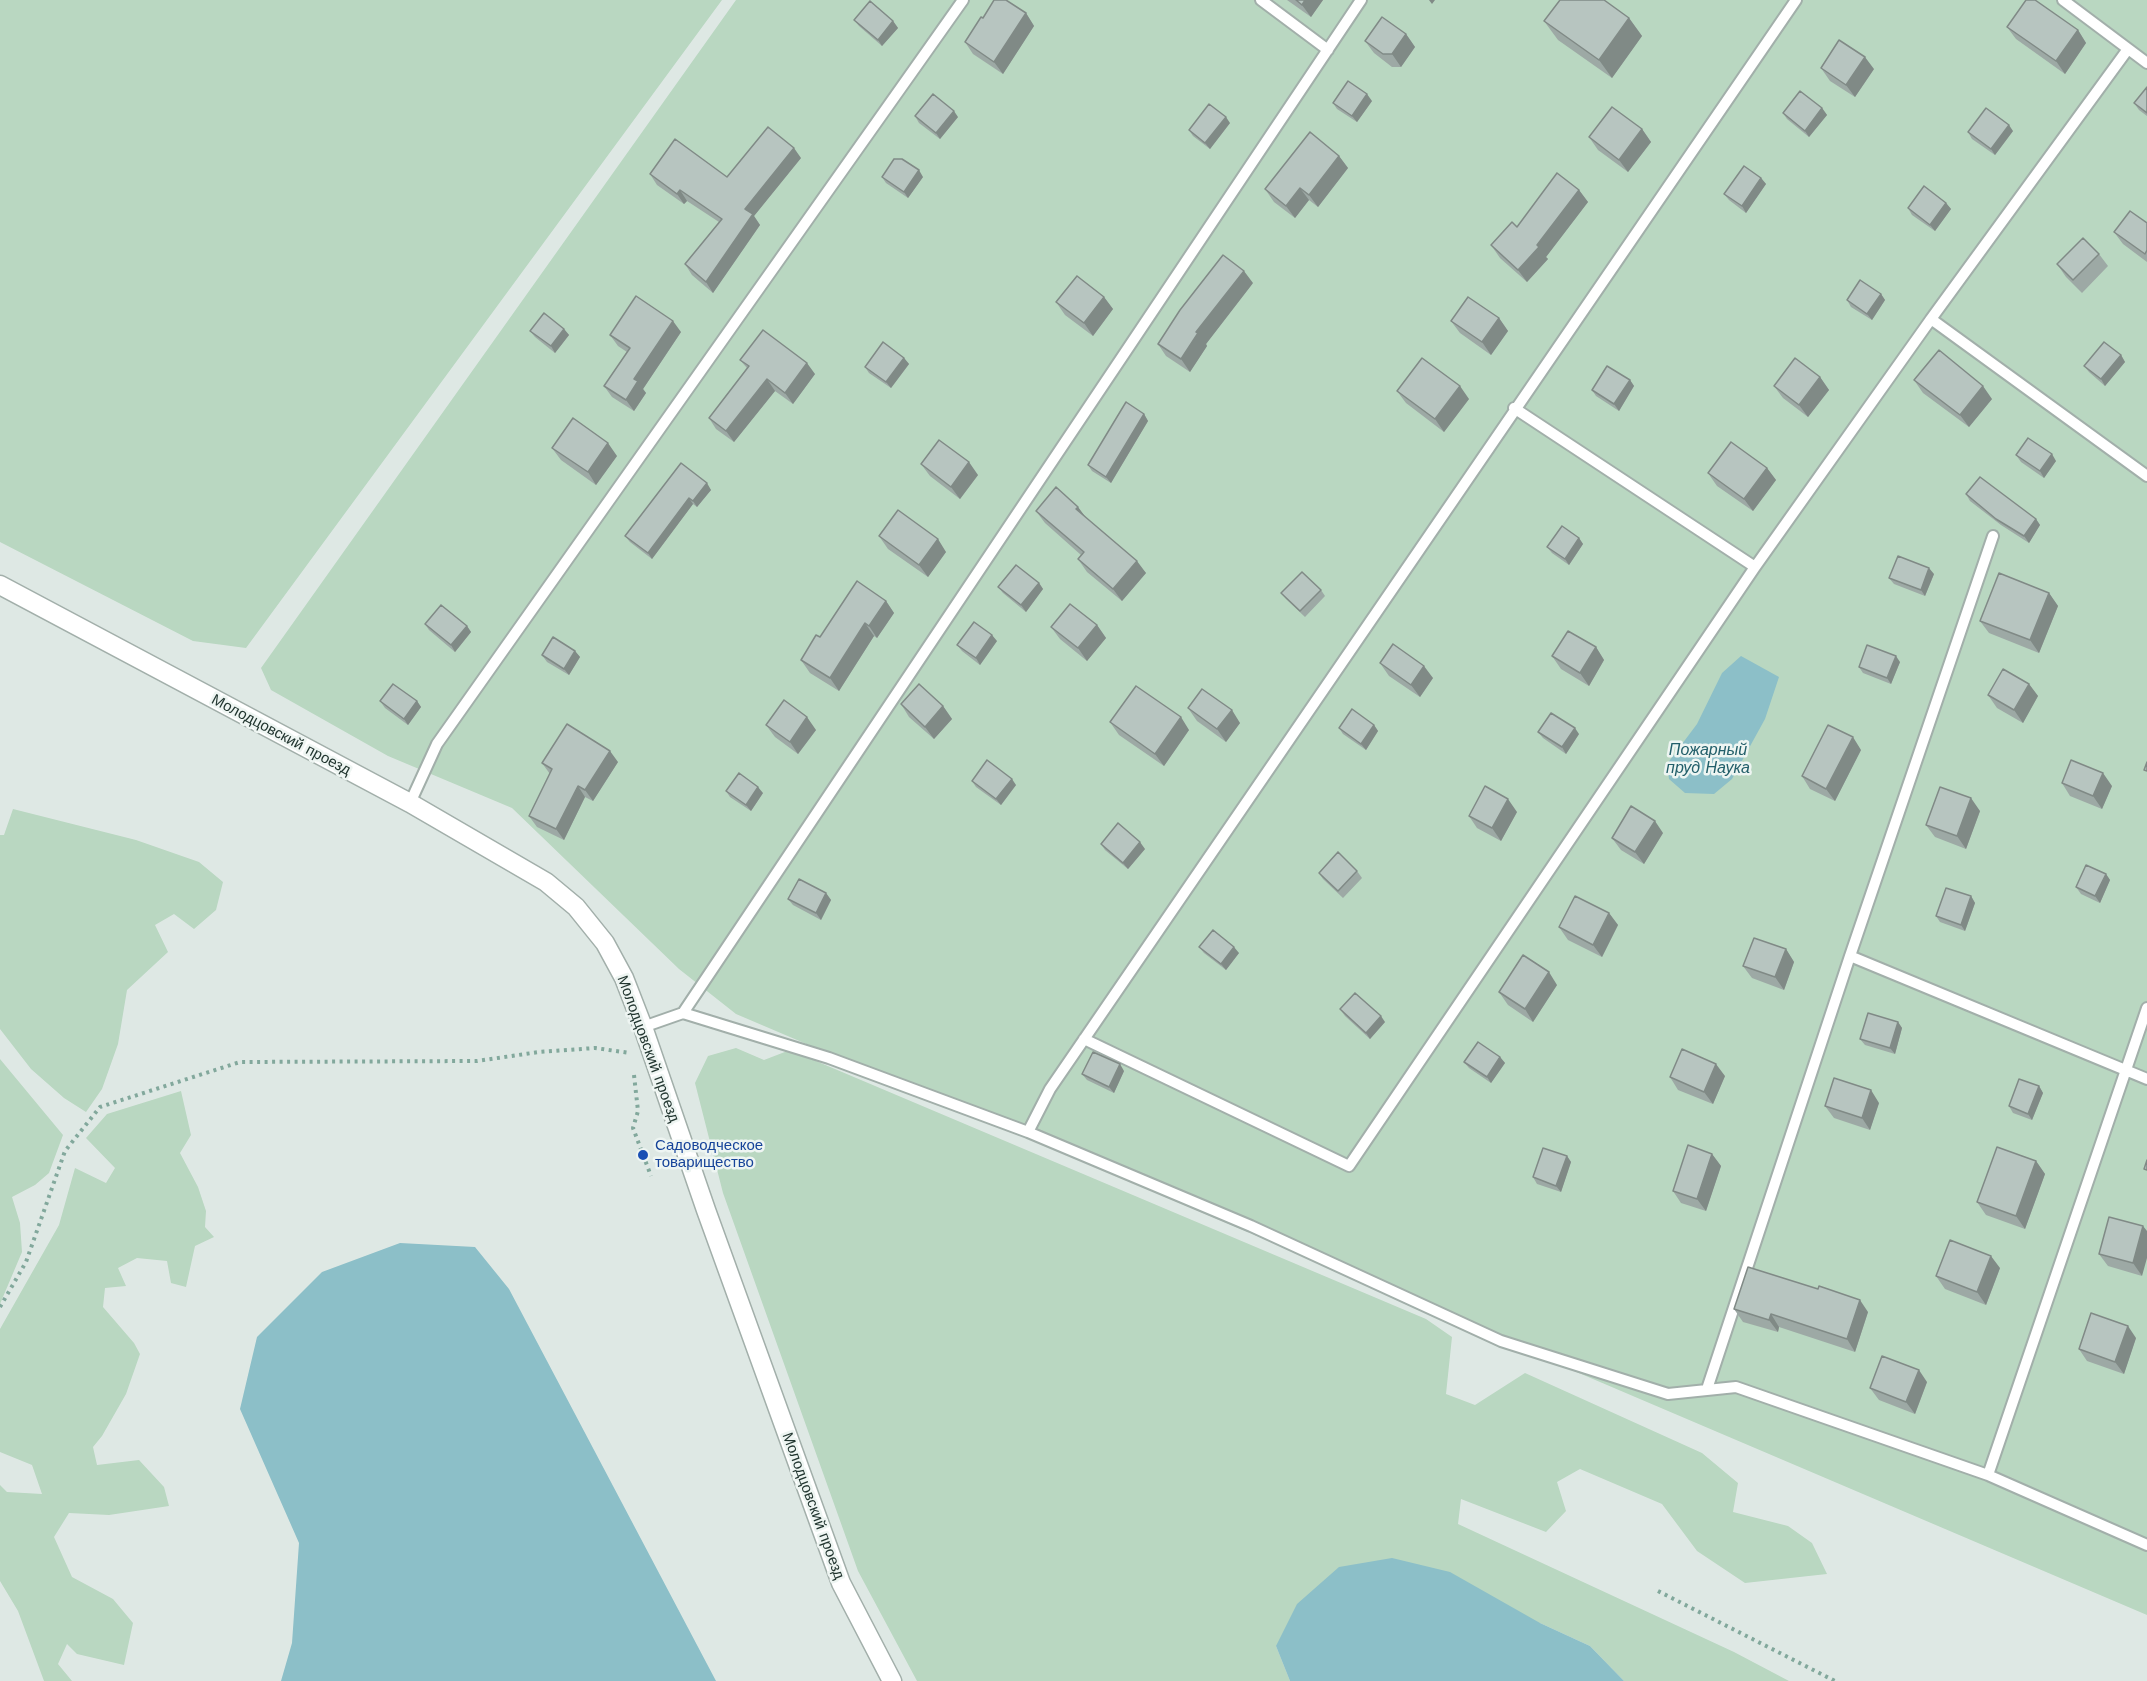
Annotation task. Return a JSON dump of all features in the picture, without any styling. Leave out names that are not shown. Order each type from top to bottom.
[{"type":"street","name":"Молодцовский проезд","points":[[0,585],[410,803],[546,882],[576,907],[605,943],[624,978],[841,1583],[892,1681]]},
{"type":"lane","points":[[410,803],[437,744],[963,0]]},
{"type":"lane","points":[[1261,0],[1328,50]]},
{"type":"lane","points":[[643,1027],[683,1012],[1361,0]]},
{"type":"lane","points":[[1028,1132],[1050,1089],[1514,408],[1796,0]]},
{"type":"lane","points":[[2063,0],[2147,63]]},
{"type":"lane","points":[[1084,1039],[1349,1166],[1755,567],[1931,319],[2128,49]]},
{"type":"lane","points":[[1931,319],[2147,476]]},
{"type":"lane","points":[[1514,408],[1755,567]]},
{"type":"lane","points":[[1707,1389],[1850,956],[1993,536]]},
{"type":"lane","points":[[1850,956],[2147,1079]]},
{"type":"lane","points":[[1988,1475],[2147,1008]]},
{"type":"lane","points":[[683,1012],[829,1058],[1028,1132],[1251,1226],[1501,1341],[1668,1394],[1736,1387],[1988,1475],[2147,1545]]},
{"type":"path","points":[[0,1307],[26,1262],[65,1151],[100,1107],[240,1062],[477,1061],[539,1052],[595,1048],[631,1054]]},
{"type":"path","points":[[632,1065],[638,1111],[633,1128],[651,1176]]},
{"type":"path","points":[[1658,1591],[1835,1681]]},
{"type":"green space","points":[[0,0],[722,0],[246,648],[193,641],[0,542]]},
{"type":"green space","points":[[736,0],[2147,0],[2147,1615],[736,1014],[679,969],[512,808],[388,756],[271,690],[261,668]]},
{"type":"green space","points":[[13,809],[136,840],[199,862],[223,882],[216,910],[194,929],[174,914],[155,925],[168,952],[127,990],[118,1044],[102,1089],[86,1112],[64,1098],[31,1069],[0,1029],[0,835],[4,835]]},
{"type":"green space","points":[[736,1048],[764,1060],[790,1050],[1426,1319],[1452,1337],[1446,1394],[1475,1405],[1525,1373],[1702,1453],[1738,1483],[1733,1512],[1788,1526],[1812,1543],[1827,1574],[1745,1583],[1697,1551],[1662,1504],[1580,1469],[1557,1482],[1566,1511],[1546,1532],[1461,1499],[1458,1524],[1734,1652],[1789,1681],[1624,1681],[1590,1646],[1540,1623],[1276,1646],[1290,1681],[917,1681],[858,1571],[723,1193],[695,1083],[708,1056]]},
{"type":"green space","points":[[0,1059],[63,1135],[49,1173],[35,1185],[12,1197],[20,1223],[22,1252],[0,1304]]},
{"type":"green space","points":[[181,1091],[191,1135],[180,1153],[198,1187],[206,1211],[205,1227],[214,1237],[195,1246],[186,1287],[171,1283],[167,1261],[137,1258],[118,1268],[126,1286],[105,1288],[103,1307],[134,1343],[140,1354],[126,1394],[102,1436],[93,1447],[97,1465],[139,1460],[164,1487],[169,1506],[109,1515],[69,1513],[54,1537],[72,1577],[113,1599],[133,1623],[124,1665],[77,1654],[67,1644],[58,1664],[72,1681],[44,1681],[18,1611],[0,1581],[0,1485],[7,1492],[42,1494],[32,1465],[0,1452],[0,1329],[59,1225],[75,1168],[106,1183],[115,1168],[86,1138],[107,1114]]},
{"type":"water","name":"Пожарный пруд Наука","points":[[1741,656],[1779,677],[1765,719],[1732,779],[1714,794],[1685,793],[1669,779],[1667,764],[1697,724],[1722,673]]},
{"type":"water","points":[[400,1243],[475,1247],[509,1289],[716,1681],[281,1681],[292,1643],[299,1543],[240,1409],[257,1337],[322,1272]]},
{"type":"water","points":[[1392,1558],[1450,1572],[1540,1623],[1590,1646],[1624,1681],[1290,1681],[1276,1646],[1297,1604],[1339,1567]]},
{"type":"building","points":[[994,0],[1006,0],[1026,13],[994,62],[965,42]]},
{"type":"building","points":[[1560,0],[1604,0],[1629,18],[1599,60],[1544,21]]},
{"type":"building","points":[[2026,0],[2035,0],[2078,30],[2056,61],[2007,27]]},
{"type":"building","points":[[870,1],[893,21],[878,40],[854,20]]},
{"type":"building","points":[[1382,17],[1406,34],[1392,54],[1383,54],[1365,41]]},
{"type":"building","points":[[1839,40],[1865,57],[1846,85],[1821,68]]},
{"type":"building","points":[[1348,81],[1367,94],[1352,116],[1333,103]]},
{"type":"building","points":[[2147,87],[2147,113],[2134,103]]},
{"type":"building","points":[[1800,91],[1822,108],[1805,131],[1783,113]]},
{"type":"building","points":[[933,94],[954,111],[936,133],[915,116]]},
{"type":"building","points":[[1209,104],[1226,117],[1205,143],[1189,130]]},
{"type":"building","points":[[1612,107],[1642,129],[1619,160],[1589,137]]},
{"type":"building","points":[[1986,108],[2009,125],[1991,149],[1968,132]]},
{"type":"building","points":[[768,127],[794,148],[745,209],[753,214],[706,282],[685,264],[722,219],[680,190],[677,194],[650,174],[675,139],[727,177]]},
{"type":"building","points":[[1310,132],[1339,156],[1309,195],[1300,188],[1286,206],[1265,189]]},
{"type":"building","points":[[894,159],[902,159],[919,170],[904,192],[882,177]]},
{"type":"building","points":[[1744,166],[1761,178],[1742,206],[1724,194]]},
{"type":"building","points":[[1557,173],[1579,190],[1537,245],[1539,247],[1518,270],[1491,245],[1512,222],[1517,227]]},
{"type":"building","points":[[1924,186],[1946,203],[1930,225],[1908,208]]},
{"type":"building","points":[[2130,211],[2147,223],[2145,254],[2114,232]]},
{"type":"building","points":[[2083,238],[2099,254],[2073,280],[2057,264]]},
{"type":"building","points":[[1223,255],[1244,271],[1196,332],[1198,333],[1181,359],[1158,344],[1180,310]]},
{"type":"building","points":[[1077,276],[1104,297],[1084,323],[1056,302]]},
{"type":"building","points":[[1860,280],[1881,294],[1867,314],[1847,300]]},
{"type":"building","points":[[636,296],[673,321],[634,379],[638,381],[626,400],[604,386],[630,348],[610,335]]},
{"type":"building","points":[[1468,297],[1499,318],[1482,342],[1451,321]]},
{"type":"building","points":[[544,313],[564,329],[551,346],[530,331]]},
{"type":"building","points":[[763,330],[807,363],[785,393],[767,379],[726,431],[709,418],[749,366],[740,360]]},
{"type":"building","points":[[883,342],[904,358],[886,382],[865,367]]},
{"type":"building","points":[[2104,342],[2121,355],[2101,379],[2084,366]]},
{"type":"building","points":[[1939,350],[1983,386],[1960,415],[1914,380]]},
{"type":"building","points":[[1422,358],[1460,386],[1435,419],[1397,391]]},
{"type":"building","points":[[1795,358],[1820,377],[1799,405],[1774,386]]},
{"type":"building","points":[[1607,366],[1630,380],[1614,404],[1592,390]]},
{"type":"building","points":[[1126,402],[1144,414],[1106,477],[1088,465]]},
{"type":"building","points":[[573,418],[608,443],[588,472],[552,448]]},
{"type":"building","points":[[2028,438],[2052,454],[2040,471],[2016,455]]},
{"type":"building","points":[[939,440],[969,462],[951,487],[921,464]]},
{"type":"building","points":[[1731,442],[1767,468],[1744,499],[1708,473]]},
{"type":"building","points":[[681,463],[707,483],[693,501],[689,498],[648,553],[625,536]]},
{"type":"building","points":[[1980,477],[2036,519],[2024,536],[1996,519],[1966,494]]},
{"type":"building","points":[[1056,487],[1078,507],[1076,509],[1137,561],[1113,589],[1078,559],[1084,552],[1036,511]]},
{"type":"building","points":[[898,510],[938,539],[919,565],[879,536]]},
{"type":"building","points":[[1562,526],[1579,538],[1565,559],[1547,547]]},
{"type":"building","points":[[1898,556],[1929,568],[1921,590],[1889,578]]},
{"type":"building","points":[[1016,565],[1039,583],[1021,605],[998,587]]},
{"type":"building","points":[[1302,572],[1321,590],[1300,611],[1281,593]]},
{"type":"building","points":[[1999,573],[2049,593],[2030,640],[1980,621]]},
{"type":"building","points":[[857,581],[886,601],[869,626],[865,623],[830,678],[801,660],[816,635],[820,637]]},
{"type":"building","points":[[1070,604],[1097,625],[1078,648],[1051,627]]},
{"type":"building","points":[[441,605],[467,626],[451,645],[425,624]]},
{"type":"building","points":[[974,622],[992,635],[976,658],[957,645]]},
{"type":"building","points":[[1568,631],[1596,647],[1580,673],[1552,656]]},
{"type":"building","points":[[553,637],[575,651],[564,669],[542,655]]},
{"type":"building","points":[[1393,644],[1424,666],[1411,685],[1380,663]]},
{"type":"building","points":[[1867,645],[1896,656],[1887,678],[1859,667]]},
{"type":"building","points":[[2003,669],[2029,684],[2014,710],[1988,695]]},
{"type":"building","points":[[393,684],[417,701],[404,719],[380,701]]},
{"type":"building","points":[[919,684],[943,706],[925,727],[901,704]]},
{"type":"building","points":[[1136,686],[1181,717],[1155,754],[1110,722]]},
{"type":"building","points":[[1202,689],[1232,710],[1217,729],[1188,708]]},
{"type":"building","points":[[784,700],[807,717],[790,742],[766,725]]},
{"type":"building","points":[[1352,709],[1374,725],[1361,744],[1339,728]]},
{"type":"building","points":[[1551,713],[1575,728],[1562,747],[1538,732]]},
{"type":"building","points":[[567,724],[610,751],[585,790],[578,786],[556,829],[529,816],[552,769],[542,763]]},
{"type":"building","points":[[1828,725],[1853,737],[1826,789],[1802,776]]},
{"type":"building","points":[[987,760],[1012,779],[996,799],[972,781]]},
{"type":"building","points":[[2071,760],[2103,773],[2093,796],[2062,783]]},
{"type":"building","points":[[739,773],[758,787],[746,805],[726,791]]},
{"type":"building","points":[[1485,786],[1508,799],[1492,828],[1469,816]]},
{"type":"building","points":[[1940,787],[1971,798],[1957,836],[1926,825]]},
{"type":"building","points":[[1631,806],[1655,821],[1635,852],[1612,838]]},
{"type":"building","points":[[1118,823],[1140,842],[1123,863],[1101,844]]},
{"type":"building","points":[[1338,852],[1357,871],[1338,891],[1319,873]]},
{"type":"building","points":[[2086,865],[2106,874],[2095,896],[2076,887]]},
{"type":"building","points":[[799,879],[826,893],[816,913],[788,899]]},
{"type":"building","points":[[1946,888],[1971,896],[1961,925],[1936,916]]},
{"type":"building","points":[[1575,896],[1609,913],[1593,945],[1559,927]]},
{"type":"building","points":[[1213,930],[1234,947],[1221,964],[1199,947]]},
{"type":"building","points":[[1754,938],[1786,949],[1775,977],[1743,966]]},
{"type":"building","points":[[1523,955],[1549,972],[1525,1009],[1499,992]]},
{"type":"building","points":[[1355,993],[1381,1016],[1366,1033],[1340,1009]]},
{"type":"building","points":[[1868,1013],[1898,1022],[1890,1048],[1860,1039]]},
{"type":"building","points":[[1478,1042],[1500,1057],[1487,1077],[1464,1062]]},
{"type":"building","points":[[1682,1049],[1716,1064],[1704,1092],[1670,1077]]},
{"type":"building","points":[[1093,1052],[1120,1064],[1109,1087],[1082,1074]]},
{"type":"building","points":[[1834,1078],[1871,1090],[1862,1118],[1825,1106]]},
{"type":"building","points":[[2019,1079],[2039,1086],[2028,1114],[2009,1106]]},
{"type":"building","points":[[1688,1145],[1712,1154],[1697,1199],[1673,1191]]},
{"type":"building","points":[[1997,1147],[2036,1161],[2016,1216],[1977,1202]]},
{"type":"building","points":[[1543,1148],[1567,1156],[1556,1186],[1533,1177]]},
{"type":"building","points":[[2109,1217],[2143,1226],[2133,1263],[2099,1254]]},
{"type":"building","points":[[1950,1240],[1991,1256],[1977,1292],[1936,1276]]},
{"type":"building","points":[[1748,1267],[1818,1289],[1819,1286],[1860,1300],[1847,1339],[1771,1314],[1769,1320],[1734,1309]]},
{"type":"building","points":[[2091,1313],[2128,1326],[2115,1362],[2079,1349]]},
{"type":"building","points":[[1882,1356],[1919,1370],[1906,1402],[1870,1388]]},
{"type":"place","name":"Садоводческое товарищество","points":[[643,1155]]}]
